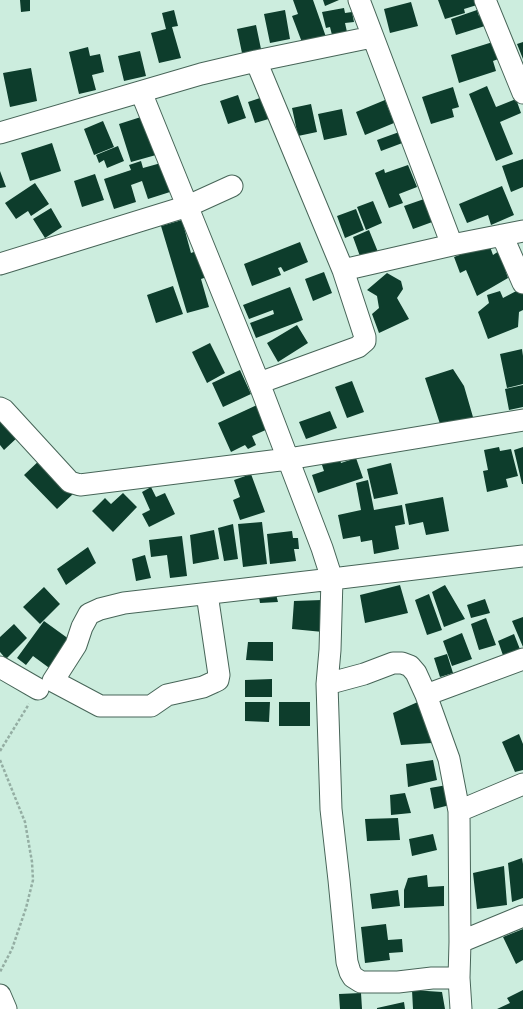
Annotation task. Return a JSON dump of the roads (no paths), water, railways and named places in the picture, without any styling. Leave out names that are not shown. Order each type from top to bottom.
[{"type":"street","points":[[359,0],[452,245]]},
{"type":"street","points":[[485,0],[523,93]]},
{"type":"street","points":[[0,133],[202,74],[256,61],[372,37]]},
{"type":"street","points":[[256,61],[343,270],[365,336],[365,341],[358,346],[259,383]]},
{"type":"street","points":[[141,92],[259,383],[322,548],[332,579],[328,684],[331,809],[340,880],[347,962],[350,972],[353,978],[360,982],[398,982],[432,978],[459,978]]},
{"type":"street","points":[[0,264],[188,206],[232,186]]},
{"type":"street","points":[[343,270],[452,245],[523,231]]},
{"type":"street","points":[[502,235],[523,283]]},
{"type":"street","points":[[0,408],[4,410],[70,482],[80,485],[288,459],[523,420]]},
{"type":"street","points":[[207,594],[218,680],[203,687],[167,695],[151,706],[100,706],[53,681],[76,645],[88,614],[100,609],[124,603],[523,556]]},
{"type":"street","points":[[426,695],[523,659]]},
{"type":"street","points":[[328,684],[364,674],[393,663],[402,663],[410,666],[416,673],[426,695],[449,759],[459,811],[459,978],[461,1009]]},
{"type":"street","points":[[0,667],[38,689]]},
{"type":"street","points":[[459,811],[523,784]]},
{"type":"street","points":[[460,942],[523,916]]},
{"type":"street","points":[[0,995],[6,1009]]}]
